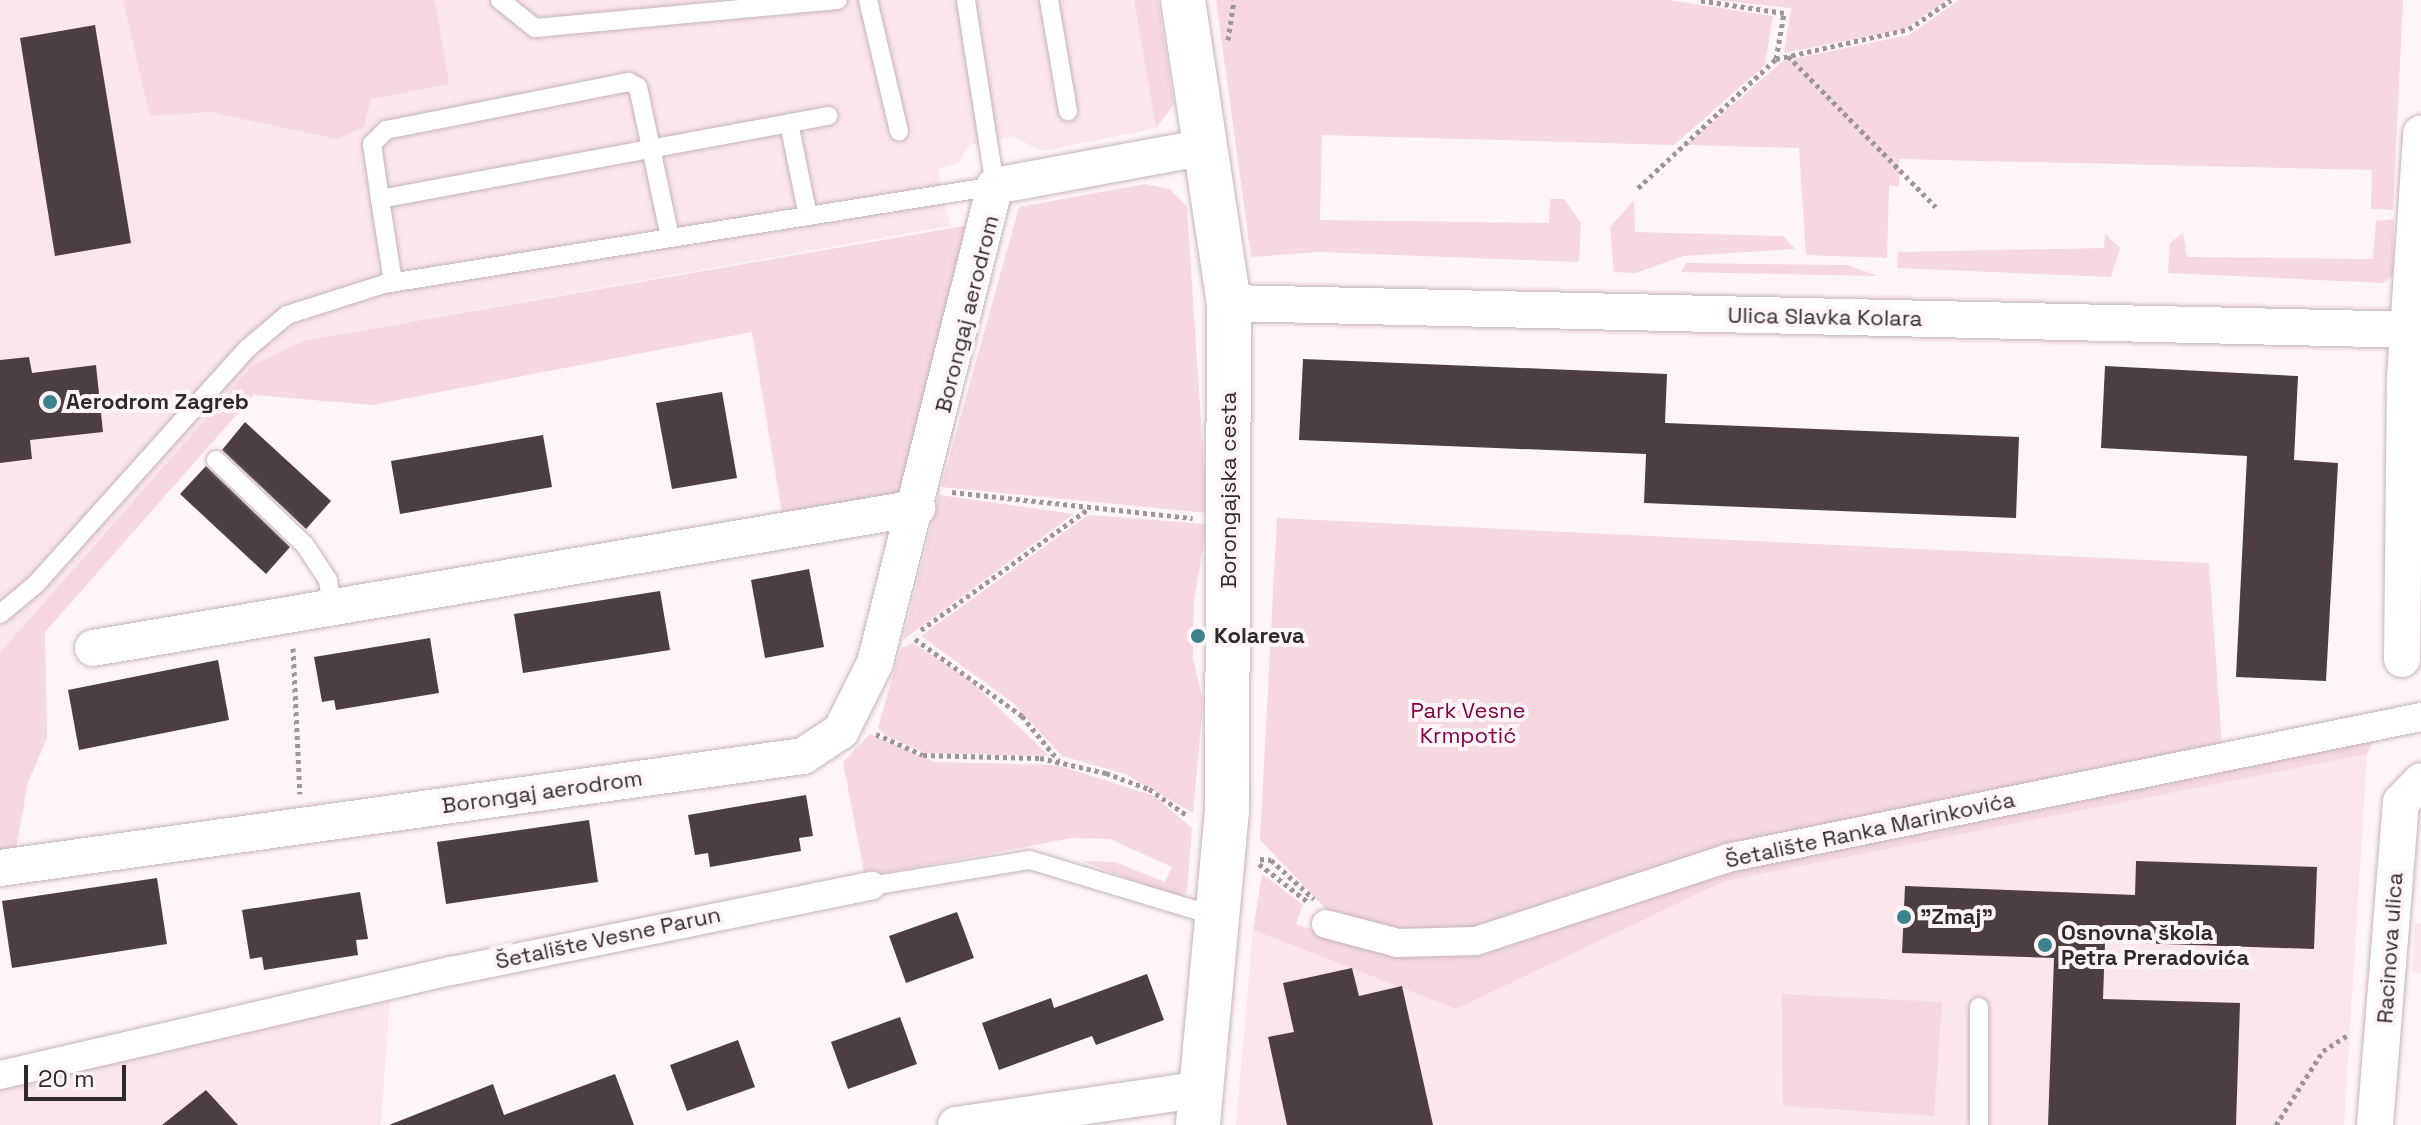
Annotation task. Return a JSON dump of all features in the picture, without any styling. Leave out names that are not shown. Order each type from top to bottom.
[{"type":"street","name":"Borongajska cesta","points":[[1183,0],[1229,303],[1229,710],[1200,1107]]},
{"type":"street","points":[[2402,659],[2421,134]]},
{"type":"street","name":"Borongaj aerodrom","points":[[0,868],[777,763],[813,750],[847,722],[875,663],[921,496],[995,186],[1205,147]]},
{"type":"street","name":"Ulica Slavka Kolara","points":[[1229,303],[2414,331]]},
{"type":"street","points":[[93,648],[332,608],[921,496]]},
{"type":"street","name":"Šetalište Ranka Marinkovića","points":[[1321,918],[1398,943],[1476,941],[1728,858],[2421,717]]},
{"type":"street","name":"Racinova ulica","points":[[2375,1125],[2386,1020],[2401,802],[2421,781]]},
{"type":"street","name":"Šetalište Vesne Parun","points":[[0,1075],[299,1004],[871,886]]},
{"type":"street","points":[[956,1125],[1200,1107]]},
{"type":"lane","points":[[500,0],[535,28],[838,0]]},
{"type":"lane","points":[[868,0],[899,131]]},
{"type":"lane","points":[[0,614],[36,584],[248,348],[287,315],[393,282],[995,186],[966,0]]},
{"type":"lane","points":[[1049,0],[1068,111]]},
{"type":"lane","points":[[393,282],[372,144],[386,130],[629,82],[638,87],[670,238]]},
{"type":"lane","points":[[380,199],[828,116]]},
{"type":"lane","points":[[789,123],[808,216]]},
{"type":"lane","points":[[216,460],[305,545],[328,580],[332,608]]},
{"type":"lane","name":"Šetalište Vesne Parun","points":[[871,886],[1030,860],[1216,916]]},
{"type":"lane","points":[[1979,1007],[1979,1125]]},
{"type":"path","points":[[1698,0],[1785,10],[1776,59]]},
{"type":"path","points":[[1638,188],[1776,59],[1909,29],[1951,0]]},
{"type":"path","points":[[1788,56],[1936,207]]},
{"type":"path","points":[[921,496],[1198,518]]},
{"type":"path","points":[[875,663],[1087,510]]},
{"type":"path","points":[[291,615],[301,827]]},
{"type":"path","points":[[912,636],[1022,716],[1059,762]]},
{"type":"path","points":[[847,722],[923,755],[1059,762],[1149,789],[1198,824]]},
{"type":"path","points":[[1251,859],[1271,860],[1312,892],[1321,918]]},
{"type":"path","points":[[1269,870],[1305,899]]},
{"type":"path","points":[[2276,1125],[2323,1051],[2386,1020]]},
{"type":"shaded area","points":[[0,0],[333,0],[448,84],[435,0],[1134,0],[1156,128],[1042,151],[1012,136],[970,145],[958,163],[938,169],[950,226],[306,340],[0,658]]},
{"type":"shaded area","name":"Osnovna škola Petra Preradovića","points":[[2367,754],[2344,1125],[1236,1125],[1253,930],[1456,1009],[1725,881]]},
{"type":"shaded area","points":[[2415,923],[2421,924],[2421,973],[2413,972]]},
{"type":"shaded area","points":[[390,993],[381,1125],[0,1125],[0,1087]]},
{"type":"green space","points":[[123,0],[435,0],[449,84],[371,99],[364,127],[336,139],[211,112],[150,116]]},
{"type":"green space","points":[[1134,0],[1158,0],[1174,104],[1156,128]]},
{"type":"green space","points":[[1216,0],[1668,0],[1773,16],[1765,65],[1674,145],[1322,135],[1320,220],[1549,223],[1550,199],[1564,199],[1581,223],[1579,262],[1319,252],[1251,257]]},
{"type":"green space","points":[[1714,0],[1947,0],[1905,29],[1784,53],[1791,8]]},
{"type":"green space","points":[[1959,0],[2403,0],[2393,210],[2371,209],[2372,170],[1899,159],[1899,186],[1889,186],[1887,258],[1806,255],[1799,148],[1686,145],[1783,61],[1909,35]]},
{"type":"green space","points":[[1145,184],[1170,189],[1187,207],[1207,513],[941,487],[1019,207]]},
{"type":"green space","points":[[1634,200],[1635,232],[1783,236],[1795,249],[1683,256],[1636,273],[1614,272],[1610,227]]},
{"type":"green space","points":[[2394,219],[2393,275],[2383,283],[2168,273],[2170,243],[2183,233],[2187,257],[2373,259],[2376,221]]},
{"type":"green space","points":[[975,224],[900,492],[889,501],[783,520],[752,332],[372,405],[254,395],[45,632],[47,738],[28,782],[16,849],[0,852],[0,653],[252,366],[306,340]]},
{"type":"green space","points":[[2105,234],[2120,248],[2111,277],[1897,268],[1898,252],[2104,248]]},
{"type":"green space","points":[[1686,263],[1847,265],[1878,276],[1681,272]]},
{"type":"green space","points":[[939,495],[1074,514],[903,640]]},
{"type":"green space","points":[[1088,515],[1207,524],[1194,601],[1193,658],[1203,702],[1193,813],[1125,774],[1062,756],[1013,703],[921,636]]},
{"type":"green space","name":"Park Vesne Krmpotić","points":[[1277,518],[2209,563],[2222,745],[1720,847],[1482,927],[1408,933],[1331,914],[1260,840]]},
{"type":"green space","points":[[913,643],[970,680],[1049,756],[925,753],[885,735],[878,728],[901,648]]},
{"type":"green space","points":[[870,734],[935,762],[1057,765],[1154,796],[1192,828],[1187,892],[1178,898],[1082,861],[1115,862],[1165,882],[1172,867],[1110,839],[1072,838],[865,877],[843,762]]},
{"type":"green space","points":[[2373,741],[2367,754],[1725,881],[1456,1009],[1253,930],[1262,874],[1303,905],[1296,924],[1377,952],[1453,955],[1691,879]]},
{"type":"green space","points":[[1782,994],[1942,1002],[1934,1116],[1783,1106]]},
{"type":"building","points":[[95,25],[131,243],[55,256],[20,38]]},
{"type":"building","name":"Aerodrom Zagreb","points":[[29,357],[32,373],[96,365],[103,432],[30,440],[32,459],[0,463],[0,360]]},
{"type":"building","points":[[1303,359],[1667,374],[1665,423],[2019,437],[2016,518],[1644,503],[1646,454],[1299,440]]},
{"type":"building","points":[[2105,366],[2298,376],[2294,460],[2338,463],[2326,681],[2236,677],[2247,456],[2101,448]]},
{"type":"building","points":[[722,392],[737,478],[672,489],[656,403]]},
{"type":"building","points":[[245,422],[331,501],[306,529],[222,450]]},
{"type":"building","points":[[543,435],[552,487],[400,514],[391,461]]},
{"type":"building","points":[[206,466],[290,547],[266,574],[180,494]]},
{"type":"building","points":[[809,569],[824,647],[765,658],[751,580]]},
{"type":"building","points":[[660,591],[670,650],[523,673],[514,614]]},
{"type":"building","points":[[430,638],[439,693],[336,710],[334,700],[322,702],[314,657]]},
{"type":"building","points":[[218,660],[229,720],[79,750],[68,690]]},
{"type":"building","points":[[806,795],[813,836],[799,838],[801,851],[710,867],[708,853],[695,855],[688,815]]},
{"type":"building","points":[[589,820],[598,882],[446,904],[437,842]]},
{"type":"building","points":[[2136,861],[2317,867],[2314,949],[2105,942],[2103,999],[2240,1003],[2236,1125],[2048,1125],[2054,958],[1902,953],[1905,886],[2135,895]]},
{"type":"building","points":[[157,878],[167,944],[12,968],[2,901]]},
{"type":"building","points":[[360,892],[368,939],[356,940],[358,955],[264,970],[262,957],[250,959],[242,910]]},
{"type":"building","points":[[957,912],[974,958],[906,983],[889,936]]},
{"type":"building","points":[[1352,968],[1359,996],[1402,986],[1433,1125],[1287,1125],[1268,1037],[1294,1032],[1283,983]]},
{"type":"building","points":[[1147,974],[1164,1020],[1096,1045],[1092,1036],[999,1070],[982,1023],[1051,998],[1054,1008]]},
{"type":"building","points":[[900,1017],[917,1064],[848,1089],[831,1042]]},
{"type":"building","points":[[738,1040],[755,1087],[687,1111],[670,1065]]},
{"type":"building","points":[[615,1074],[634,1125],[389,1125],[493,1084],[504,1115]]},
{"type":"building","points":[[206,1090],[238,1125],[162,1125]]},
{"type":"place","name":"Aerodrom Zagreb","points":[[50,402]]},
{"type":"place","name":"Kolareva","points":[[1198,636]]},
{"type":"place","name":"\"Zmaj\"","points":[[1904,917]]},
{"type":"place","name":"Osnovna škola Petra Preradovića","points":[[2045,945]]}]
